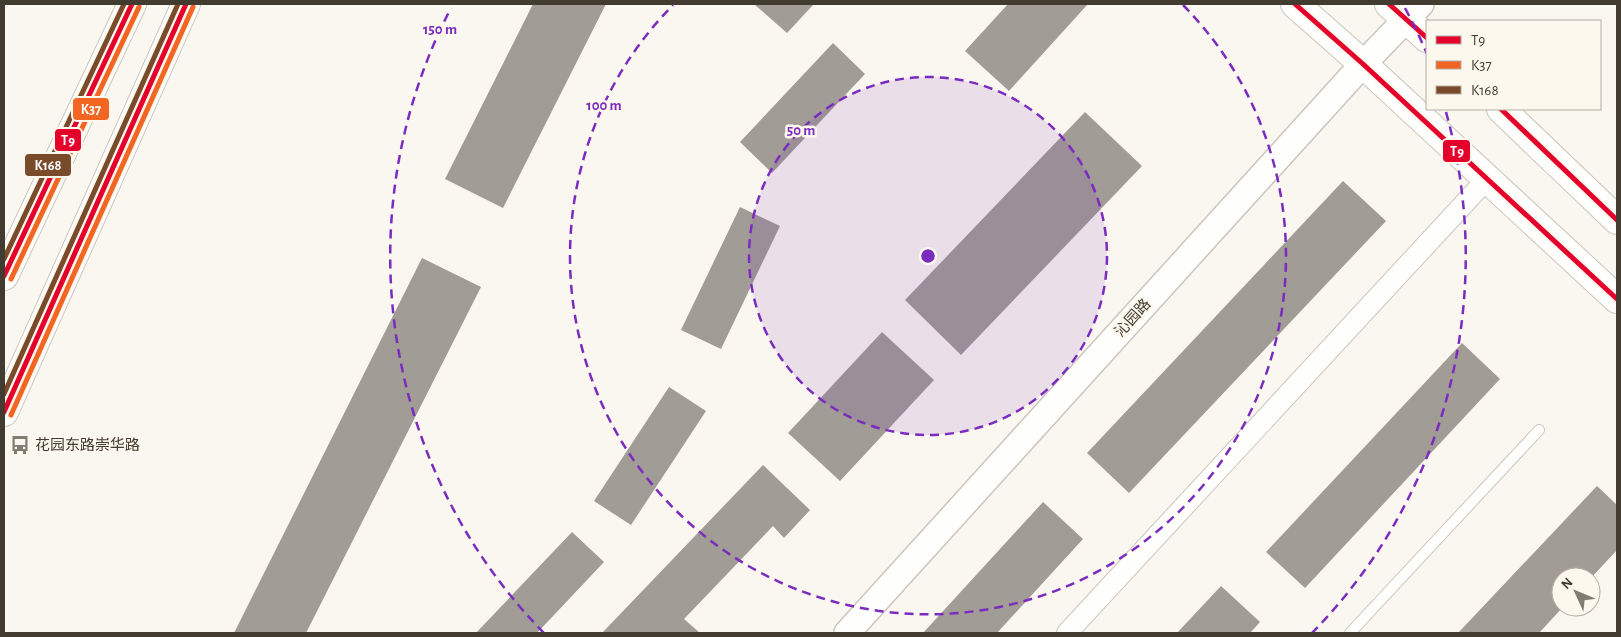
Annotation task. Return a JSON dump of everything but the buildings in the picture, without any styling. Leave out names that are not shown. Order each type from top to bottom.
[{"type":"main road","points":[[5,269],[132,4]]},
{"type":"main road","points":[[4,412],[186,4]]},
{"type":"main road","points":[[1295,4],[1363,64],[1617,299]]},
{"type":"main road","points":[[1406,9],[1426,37]]},
{"type":"main road","points":[[1502,110],[1617,220]]},
{"type":"street","name":"沁园路","points":[[847,633],[1363,64],[1406,9]]},
{"type":"street","points":[[1067,633],[1487,179]]},
{"type":"lane","points":[[1350,633],[1539,430]]},
{"type":"transit line","name":"K168","points":[[4,259],[124,4]]},
{"type":"transit line","name":"T9","points":[[4,276],[132,4]]},
{"type":"transit line","name":"K168","points":[[4,394],[178,4]]},
{"type":"transit line","name":"T9","points":[[4,412],[186,4]]},
{"type":"transit line","name":"T9","points":[[1295,4],[1363,64],[1617,299]]},
{"type":"transit line","name":"T9","points":[[1389,4],[1426,37]]},
{"type":"transit line","name":"K37","points":[[11,279],[139,7]]},
{"type":"transit line","name":"K37","points":[[11,415],[193,7]]},
{"type":"transit line","name":"T9","points":[[1502,110],[1617,220]]},
{"type":"place","name":"花园东路崇华路","points":[[20,445]]}]
